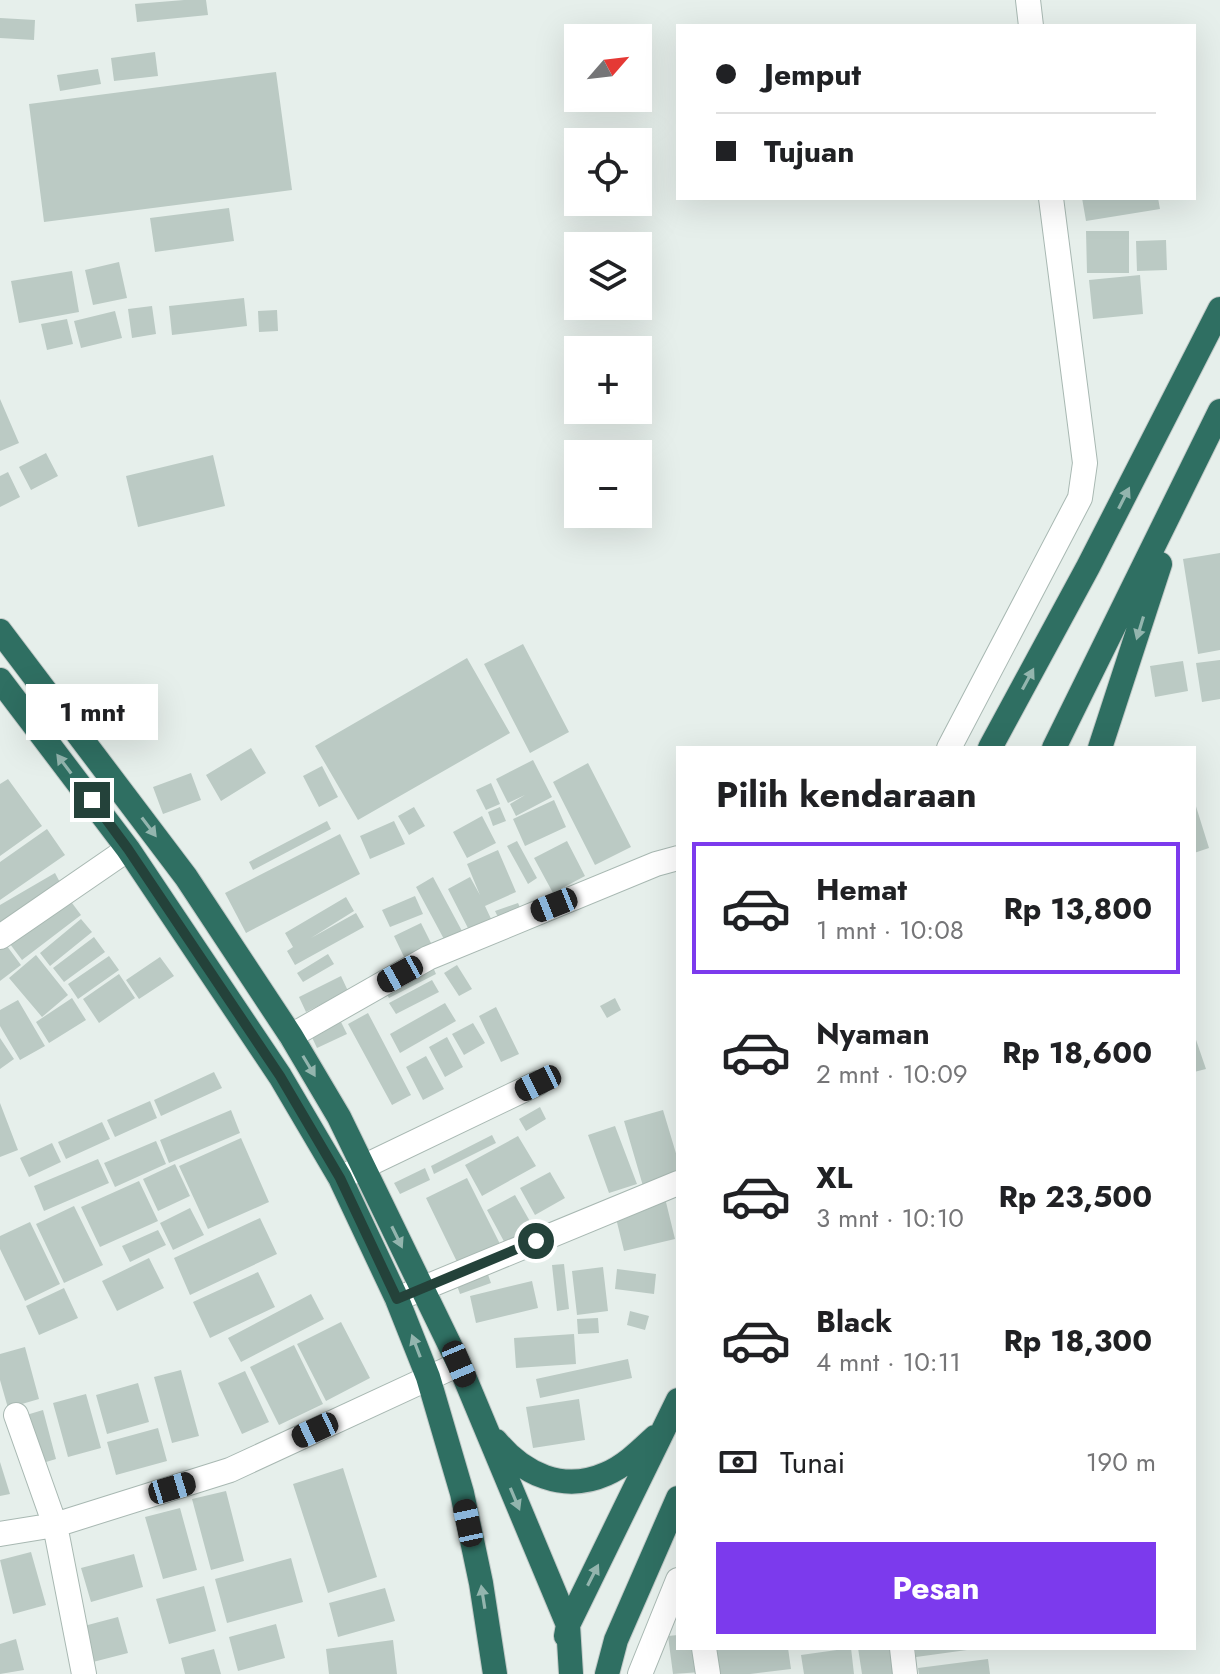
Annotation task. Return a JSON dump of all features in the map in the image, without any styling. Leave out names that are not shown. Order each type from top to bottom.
[{"type":"highway","points":[[991,746],[1088,567],[1220,309]]},
{"type":"highway","points":[[1055,746],[1220,411]]},
{"type":"highway","points":[[1101,746],[1188,474]]},
{"type":"highway","points":[[0,631],[186,877],[291,1036],[339,1117],[459,1364],[568,1625],[571,1674]]},
{"type":"highway","points":[[0,680],[128,849],[280,1076],[340,1178],[397,1299],[428,1377],[462,1493],[481,1583],[495,1674]]},
{"type":"highway","points":[[559,1674],[568,1625],[676,1405]]},
{"type":"highway","points":[[486,1430],[510,1458],[561,1483],[605,1475],[628,1461],[666,1428]]},
{"type":"highway","points":[[607,1674],[616,1640],[676,1503]]},
{"type":"street","points":[[1028,0],[1031,24]]},
{"type":"street","points":[[950,746],[1080,498],[1085,463],[1051,200]]},
{"type":"street","points":[[0,937],[128,849]]},
{"type":"street","points":[[291,1036],[428,958],[676,859]]},
{"type":"street","points":[[340,1178],[538,1083]]},
{"type":"street","points":[[397,1299],[676,1184]]},
{"type":"street","points":[[0,1534],[55,1525],[230,1470],[459,1364]]},
{"type":"street","points":[[16,1415],[55,1525],[84,1674]]},
{"type":"street","points":[[640,1674],[676,1585]]},
{"type":"street","points":[[704,1650],[708,1674]]},
{"type":"street","points":[[902,1650],[905,1674]]},
{"type":"building","points":[[206,0],[208,15],[137,22],[135,4]]},
{"type":"building","points":[[0,18],[35,20],[34,40],[0,38]]},
{"type":"building","points":[[155,52],[158,76],[114,81],[111,58]]},
{"type":"building","points":[[98,69],[101,84],[60,91],[57,75]]},
{"type":"building","points":[[276,72],[292,190],[44,222],[29,104]]},
{"type":"building","points":[[1082,200],[1158,200],[1160,209],[1086,221]]},
{"type":"building","points":[[229,208],[234,241],[155,252],[150,218]]},
{"type":"building","points":[[1086,231],[1129,231],[1129,273],[1087,273]]},
{"type":"building","points":[[1166,240],[1167,270],[1137,271],[1136,241]]},
{"type":"building","points":[[119,262],[127,298],[93,305],[85,270]]},
{"type":"building","points":[[72,271],[79,312],[19,323],[11,281]]},
{"type":"building","points":[[1140,275],[1143,314],[1093,319],[1089,280]]},
{"type":"building","points":[[244,298],[247,326],[172,335],[169,306]]},
{"type":"building","points":[[152,306],[156,334],[132,338],[128,309]]},
{"type":"building","points":[[277,310],[278,331],[259,332],[258,311]]},
{"type":"building","points":[[115,311],[122,338],[81,348],[74,321]]},
{"type":"building","points":[[67,319],[73,344],[47,350],[41,324]]},
{"type":"building","points":[[0,399],[19,443],[0,451]]},
{"type":"building","points":[[46,453],[58,476],[31,490],[19,467]]},
{"type":"building","points":[[213,455],[225,506],[138,527],[126,476]]},
{"type":"building","points":[[8,472],[20,497],[0,507],[0,476]]},
{"type":"building","points":[[1220,553],[1220,650],[1198,654],[1183,559]]},
{"type":"building","points":[[523,644],[569,732],[530,753],[484,664]]},
{"type":"building","points":[[467,658],[510,733],[358,820],[315,746]]},
{"type":"building","points":[[1220,660],[1220,699],[1202,702],[1196,663]]},
{"type":"building","points":[[1183,661],[1188,691],[1155,697],[1150,666]]},
{"type":"building","points":[[251,748],[266,773],[221,801],[206,775]]},
{"type":"building","points":[[533,760],[552,797],[516,816],[510,804],[525,795],[508,803],[496,779]]},
{"type":"building","points":[[588,763],[631,847],[595,865],[553,782]]},
{"type":"building","points":[[322,766],[338,797],[319,807],[303,776]]},
{"type":"building","points":[[191,773],[201,800],[163,814],[153,787]]},
{"type":"building","points":[[8,779],[42,826],[0,856],[0,784]]},
{"type":"building","points":[[491,783],[500,804],[486,810],[476,790]]},
{"type":"building","points":[[554,800],[566,827],[525,846],[513,819]]},
{"type":"building","points":[[1196,806],[1209,848],[1196,852]]},
{"type":"building","points":[[414,807],[425,826],[409,835],[398,816]]},
{"type":"building","points":[[500,807],[506,821],[493,826],[488,812]]},
{"type":"building","points":[[482,816],[496,843],[467,858],[453,832]]},
{"type":"building","points":[[327,821],[331,829],[253,870],[249,862]]},
{"type":"building","points":[[394,821],[405,844],[370,859],[360,836]]},
{"type":"building","points":[[47,829],[65,855],[0,900],[0,862]]},
{"type":"building","points":[[340,834],[360,874],[246,933],[225,893]]},
{"type":"building","points":[[517,841],[537,878],[528,884],[507,846]]},
{"type":"building","points":[[567,841],[585,876],[553,893],[534,858]]},
{"type":"building","points":[[498,850],[516,892],[485,906],[493,923],[471,934],[448,889],[470,877],[480,895],[467,864]]},
{"type":"building","points":[[55,873],[64,890],[0,927],[0,905]]},
{"type":"building","points":[[433,877],[462,931],[445,941],[416,887]]},
{"type":"building","points":[[66,895],[81,915],[22,960],[7,940]]},
{"type":"building","points":[[415,896],[423,914],[390,927],[382,910]]},
{"type":"building","points":[[346,897],[354,911],[311,938],[356,913],[364,927],[295,965],[287,951],[293,947],[285,933]]},
{"type":"building","points":[[518,903],[522,912],[500,921],[495,911]]},
{"type":"building","points":[[81,919],[92,932],[50,966],[40,953]]},
{"type":"building","points":[[421,923],[432,945],[405,959],[394,936]]},
{"type":"building","points":[[94,937],[105,952],[64,982],[53,968]]},
{"type":"building","points":[[4,942],[21,965],[0,981],[0,945]]},
{"type":"building","points":[[328,954],[334,964],[303,982],[297,973]]},
{"type":"building","points":[[36,955],[68,995],[42,1017],[9,978]]},
{"type":"building","points":[[109,956],[119,970],[78,999],[68,984]]},
{"type":"building","points":[[160,957],[174,976],[139,999],[126,980]]},
{"type":"building","points":[[431,963],[436,974],[389,998],[383,987]]},
{"type":"building","points":[[457,965],[472,989],[459,996],[444,973]]},
{"type":"building","points":[[119,974],[135,998],[99,1023],[83,999]]},
{"type":"building","points":[[341,976],[348,991],[306,1012],[299,997]]},
{"type":"building","points":[[432,980],[439,992],[396,1014],[389,1003]]},
{"type":"building","points":[[72,998],[86,1020],[49,1043],[36,1022]]},
{"type":"building","points":[[615,998],[621,1010],[607,1018],[600,1006]]},
{"type":"building","points":[[18,1000],[45,1046],[20,1060],[0,1026],[0,1010]]},
{"type":"building","points":[[445,1003],[456,1021],[400,1053],[390,1034]]},
{"type":"building","points":[[496,1007],[519,1054],[501,1062],[479,1016]]},
{"type":"building","points":[[368,1013],[411,1095],[392,1105],[348,1024]]},
{"type":"building","points":[[339,1018],[347,1034],[317,1048],[309,1031]]},
{"type":"building","points":[[473,1023],[485,1043],[464,1055],[452,1034]]},
{"type":"building","points":[[447,1037],[463,1067],[445,1077],[429,1047]]},
{"type":"building","points":[[0,1038],[14,1059],[0,1069]]},
{"type":"building","points":[[1196,1040],[1206,1069],[1196,1072]]},
{"type":"building","points":[[426,1056],[444,1089],[423,1100],[406,1067]]},
{"type":"building","points":[[214,1072],[222,1088],[161,1116],[154,1100]]},
{"type":"building","points":[[150,1101],[157,1118],[115,1137],[107,1120]]},
{"type":"building","points":[[0,1103],[18,1150],[0,1157]]},
{"type":"building","points":[[540,1107],[546,1119],[526,1131],[519,1119]]},
{"type":"building","points":[[231,1110],[240,1133],[169,1163],[160,1140]]},
{"type":"building","points":[[663,1110],[676,1153],[676,1177],[643,1186],[624,1121]]},
{"type":"building","points":[[102,1122],[110,1139],[66,1159],[58,1142]]},
{"type":"building","points":[[615,1126],[637,1184],[609,1193],[588,1135]]},
{"type":"building","points":[[492,1135],[496,1143],[434,1174],[431,1166]]},
{"type":"building","points":[[518,1136],[536,1166],[482,1196],[465,1165]]},
{"type":"building","points":[[241,1138],[269,1202],[208,1229],[179,1166]]},
{"type":"building","points":[[156,1141],[166,1164],[115,1187],[104,1163]]},
{"type":"building","points":[[52,1143],[61,1162],[29,1177],[20,1158]]},
{"type":"building","points":[[98,1159],[109,1183],[44,1211],[34,1186]]},
{"type":"building","points":[[175,1164],[190,1196],[158,1211],[143,1179]]},
{"type":"building","points":[[425,1168],[430,1180],[400,1194],[394,1183]]},
{"type":"building","points":[[550,1172],[565,1198],[535,1215],[520,1188]]},
{"type":"building","points":[[467,1178],[501,1246],[459,1266],[426,1198]]},
{"type":"building","points":[[139,1181],[158,1221],[100,1247],[81,1207]]},
{"type":"building","points":[[515,1195],[536,1232],[507,1247],[487,1210]]},
{"type":"building","points":[[665,1198],[675,1239],[624,1251],[614,1210]]},
{"type":"building","points":[[74,1206],[103,1265],[64,1283],[36,1224]]},
{"type":"building","points":[[190,1208],[204,1235],[173,1250],[160,1223]]},
{"type":"building","points":[[260,1218],[277,1254],[190,1295],[174,1258]]},
{"type":"building","points":[[30,1222],[60,1284],[25,1301],[0,1249],[0,1236]]},
{"type":"building","points":[[158,1230],[166,1245],[130,1262],[122,1246]]},
{"type":"building","points":[[149,1258],[164,1288],[117,1311],[102,1281]]},
{"type":"building","points":[[564,1264],[569,1309],[557,1311],[552,1265]]},
{"type":"building","points":[[485,1266],[491,1283],[460,1294],[454,1277]]},
{"type":"building","points":[[603,1267],[608,1311],[577,1315],[572,1271]]},
{"type":"building","points":[[617,1269],[656,1274],[654,1294],[615,1289]]},
{"type":"building","points":[[258,1272],[275,1307],[210,1338],[193,1302]]},
{"type":"building","points":[[532,1281],[538,1308],[476,1323],[470,1296]]},
{"type":"building","points":[[64,1288],[78,1318],[39,1335],[26,1306]]},
{"type":"building","points":[[311,1294],[324,1319],[241,1362],[228,1338]]},
{"type":"building","points":[[630,1311],[649,1316],[645,1330],[627,1325]]},
{"type":"building","points":[[598,1318],[599,1333],[578,1334],[577,1319]]},
{"type":"building","points":[[341,1322],[370,1378],[326,1401],[297,1344]]},
{"type":"building","points":[[574,1334],[576,1364],[516,1368],[514,1338]]},
{"type":"building","points":[[294,1345],[323,1404],[279,1425],[250,1367]]},
{"type":"building","points":[[25,1347],[39,1399],[8,1408],[0,1380],[0,1354]]},
{"type":"building","points":[[628,1359],[632,1378],[540,1398],[536,1379]]},
{"type":"building","points":[[181,1370],[199,1436],[172,1443],[154,1377]]},
{"type":"building","points":[[245,1371],[269,1422],[242,1434],[218,1383]]},
{"type":"building","points":[[138,1383],[149,1422],[107,1434],[96,1395]]},
{"type":"building","points":[[86,1394],[101,1448],[68,1457],[53,1403]]},
{"type":"building","points":[[579,1399],[585,1440],[533,1448],[526,1407]]},
{"type":"building","points":[[43,1410],[56,1459],[36,1465],[23,1416]]},
{"type":"building","points":[[158,1428],[167,1461],[116,1475],[107,1442]]},
{"type":"building","points":[[0,1462],[10,1494],[0,1496]]},
{"type":"building","points":[[343,1468],[377,1577],[328,1593],[293,1484]]},
{"type":"building","points":[[226,1491],[244,1561],[211,1570],[192,1499]]},
{"type":"building","points":[[180,1508],[197,1570],[163,1579],[145,1517]]},
{"type":"building","points":[[31,1552],[46,1605],[13,1614],[0,1560]]},
{"type":"building","points":[[134,1554],[143,1587],[91,1602],[81,1568]]},
{"type":"building","points":[[291,1558],[303,1602],[227,1623],[215,1579]]},
{"type":"building","points":[[204,1586],[216,1631],[169,1644],[156,1599]]},
{"type":"building","points":[[385,1588],[395,1621],[338,1637],[329,1603]]},
{"type":"building","points":[[118,1617],[128,1653],[93,1662],[84,1626]]},
{"type":"building","points":[[276,1624],[285,1658],[238,1671],[229,1637]]},
{"type":"building","points":[[676,1635],[676,1650],[698,1650],[701,1672],[673,1674],[668,1636]]},
{"type":"building","points":[[16,1639],[24,1670],[0,1674],[0,1644]]},
{"type":"building","points":[[393,1640],[397,1674],[329,1674],[326,1649]]},
{"type":"building","points":[[214,1649],[221,1674],[185,1674],[181,1658]]},
{"type":"building","points":[[712,1650],[788,1650],[791,1669],[716,1674]]},
{"type":"building","points":[[851,1650],[854,1674],[804,1674],[801,1655]]},
{"type":"building","points":[[858,1650],[891,1650],[894,1674],[862,1674]]},
{"type":"building","points":[[915,1650],[967,1650],[916,1657]]},
{"type":"building","points":[[988,1659],[990,1674],[919,1674],[918,1668]]},
{"type":"route","points":[[92,800],[280,1076],[340,1178],[397,1299],[536,1241]]}]
